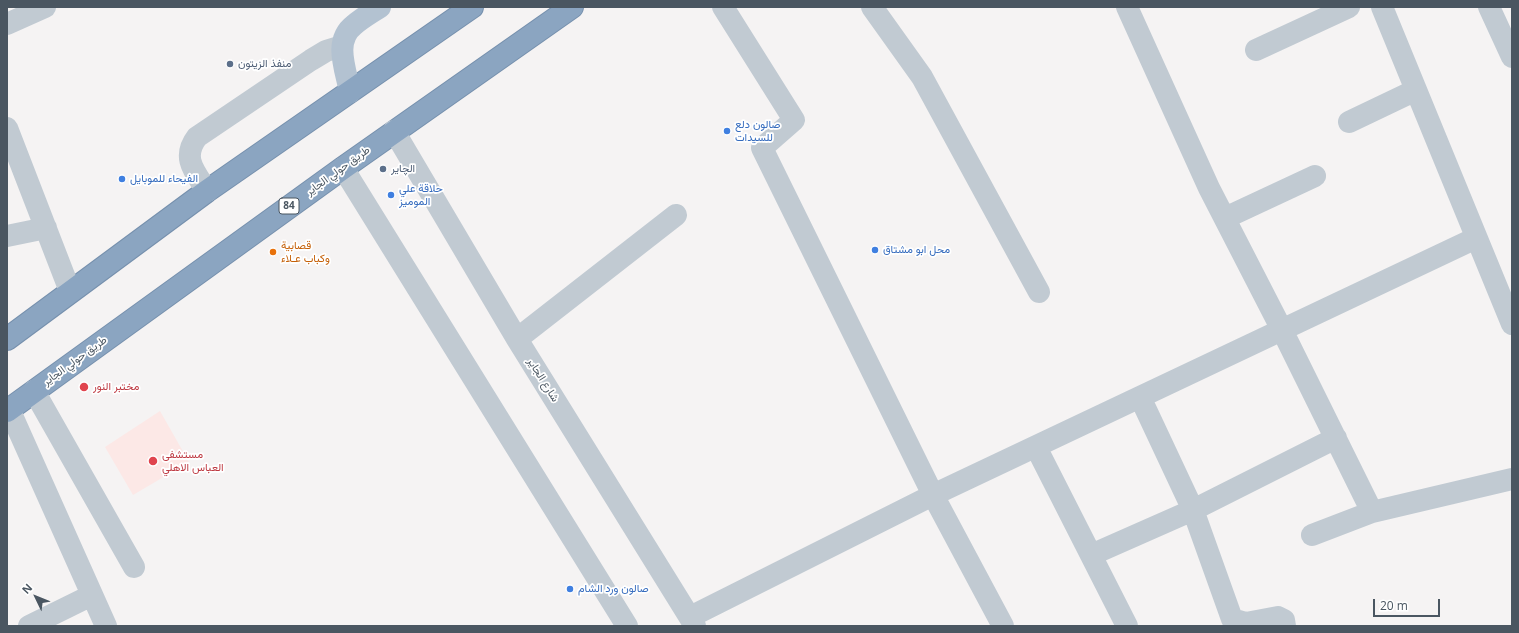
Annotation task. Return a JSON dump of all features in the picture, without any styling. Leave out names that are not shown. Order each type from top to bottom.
[{"type":"highway","points":[[7,338],[207,191],[472,7]]},
{"type":"highway","name":"طريق حولي الجاير","points":[[8,410],[343,168],[572,7]]},
{"type":"main road","points":[[350,92],[342,54],[344,38],[348,30],[380,7]]},
{"type":"street","points":[[7,24],[45,7]]},
{"type":"street","points":[[723,7],[794,120],[762,148],[932,495],[1003,626]]},
{"type":"street","points":[[872,7],[922,77],[1038,292]]},
{"type":"street","points":[[1127,7],[1209,188],[1282,330],[1372,512]]},
{"type":"street","points":[[1256,50],[1349,7]]},
{"type":"street","points":[[1382,7],[1512,324]]},
{"type":"street","points":[[1490,7],[1512,57]]},
{"type":"street","points":[[207,191],[194,170],[190,158],[191,145],[197,137],[311,60],[326,51],[342,46]]},
{"type":"street","points":[[1349,122],[1416,90]]},
{"type":"street","points":[[7,128],[70,291]]},
{"type":"street","name":"شارع الجاير","points":[[394,132],[517,339],[693,622]]},
{"type":"street","points":[[343,168],[627,626]]},
{"type":"street","points":[[1225,218],[1315,176]]},
{"type":"street","points":[[517,339],[676,215]]},
{"type":"street","points":[[7,236],[46,228]]},
{"type":"street","points":[[693,622],[932,495],[1476,238]]},
{"type":"street","points":[[34,391],[134,567]]},
{"type":"street","points":[[1140,398],[1193,510],[1232,619],[1246,623],[1278,617],[1284,620],[1285,626]]},
{"type":"street","points":[[8,410],[106,626]]},
{"type":"street","points":[[1091,555],[1193,510],[1336,438]]},
{"type":"street","points":[[1036,447],[1127,626]]},
{"type":"street","points":[[1312,535],[1372,512],[1512,479]]},
{"type":"street","points":[[29,626],[92,595]]},
{"type":"shaded area","points":[[160,411],[189,462],[133,495],[105,447]]},
{"type":"place","name":"منفذ الزيتون","points":[[230,64]]},
{"type":"place","name":"صالون دلع للسيدات","points":[[727,131]]},
{"type":"place","name":"الچاير","points":[[383,169]]},
{"type":"place","name":"الفيحاء للموبايل","points":[[122,179]]},
{"type":"place","name":"حلاقة علي الموميز","points":[[391,195]]},
{"type":"place","name":"محل ابو مشتاق","points":[[875,250]]},
{"type":"place","name":"قصابية وكباب عـلاء","points":[[273,252]]},
{"type":"place","name":"مختبر النور","points":[[84,387]]},
{"type":"place","name":"مستشفى العباس الاهلي","points":[[153,461]]},
{"type":"place","name":"صالون ورد الشام","points":[[570,589]]}]
